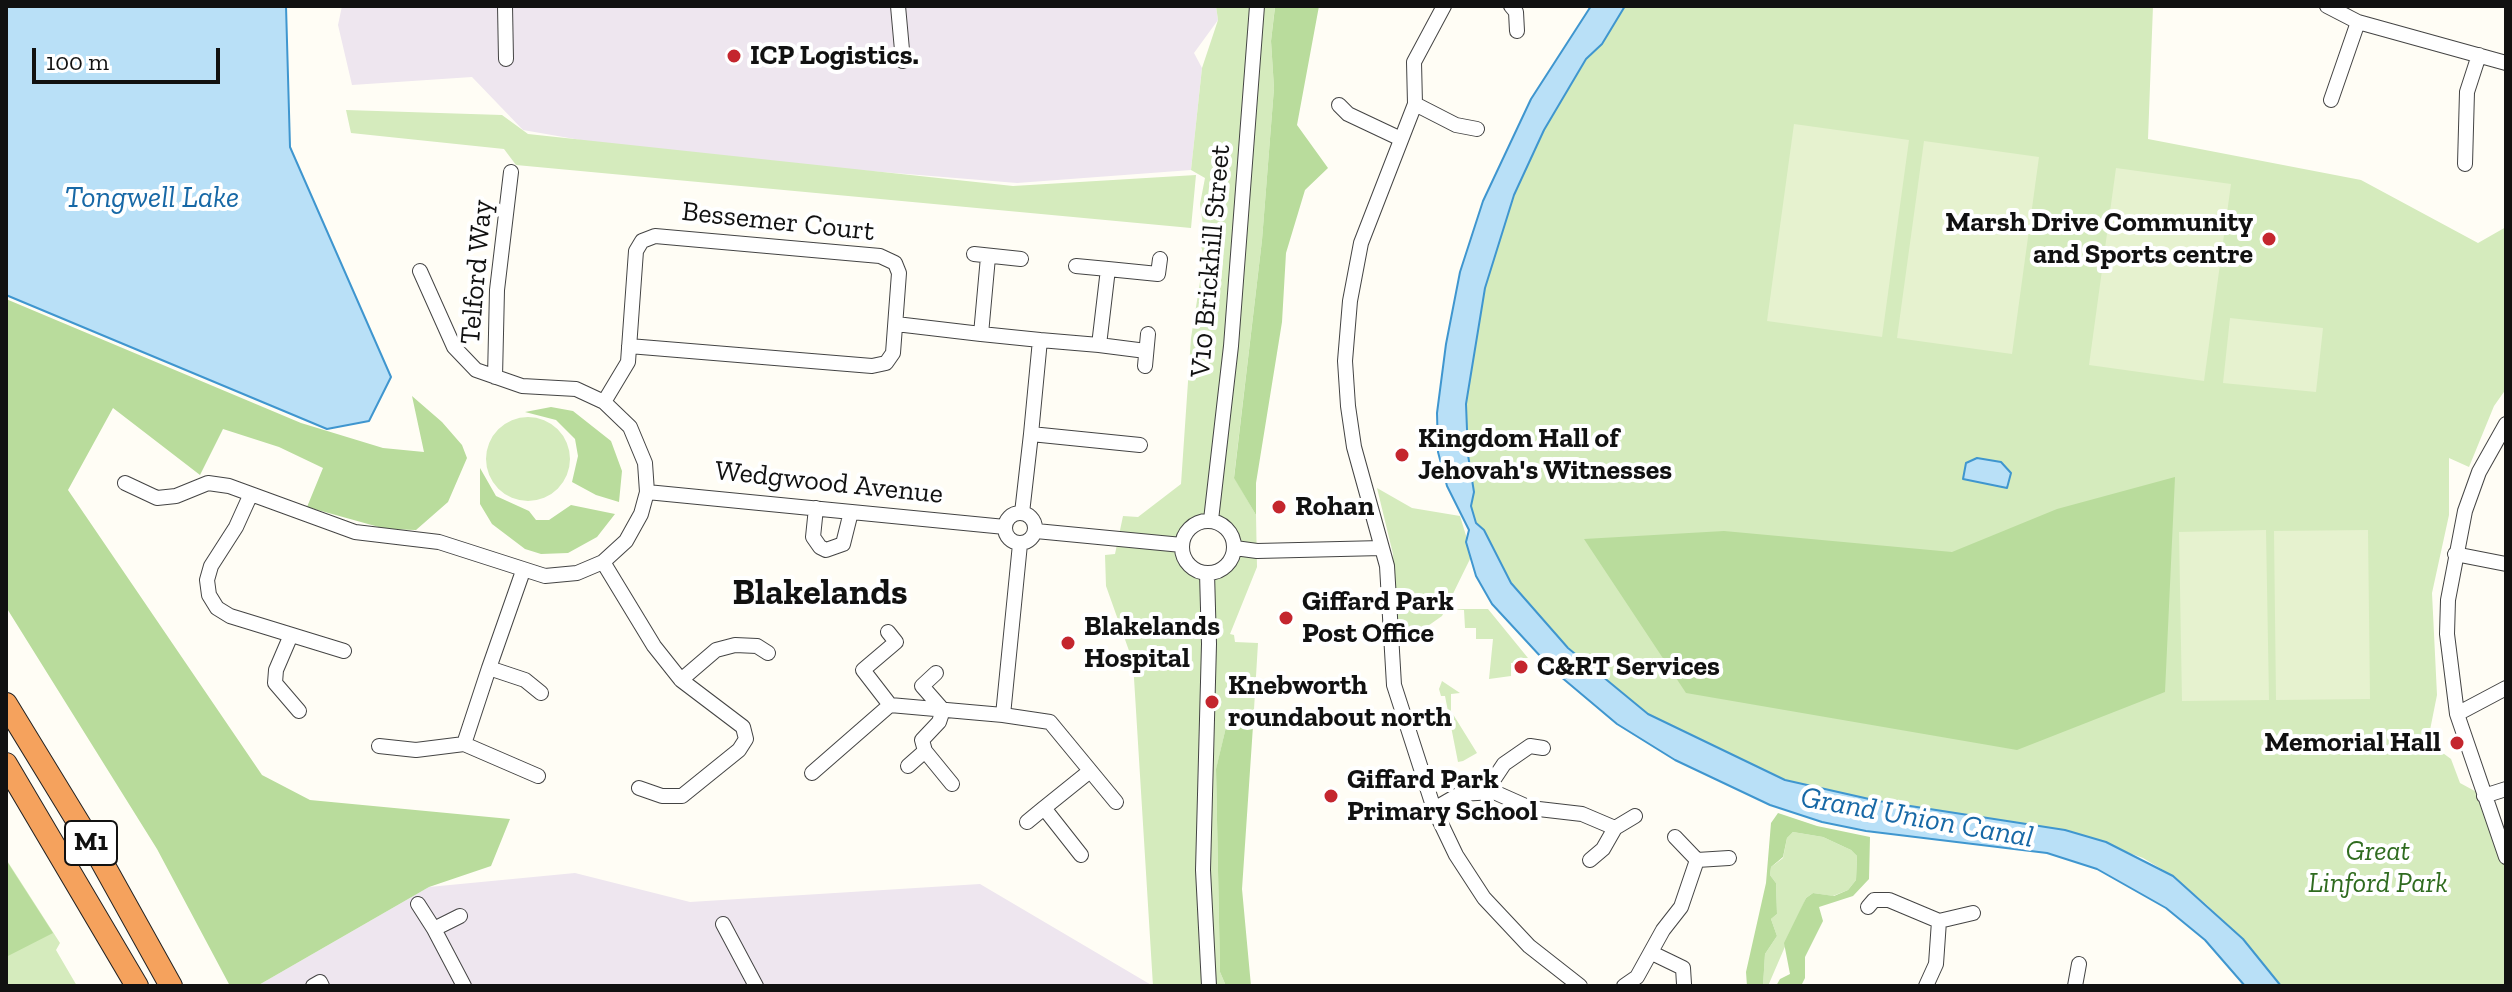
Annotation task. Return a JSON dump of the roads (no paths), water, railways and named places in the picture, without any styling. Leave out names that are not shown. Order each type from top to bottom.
[{"type":"highway","name":"M1","points":[[6,704],[97,853],[171,986]]},
{"type":"highway","name":"M1","points":[[6,764],[137,986]]},
{"type":"street","points":[[505,6],[506,59]]},
{"type":"street","points":[[898,6],[903,61]]},
{"type":"street","name":"V10 Brickhill Street","points":[[1211,520],[1231,346],[1257,6]]},
{"type":"street","points":[[1444,6],[1414,62],[1415,104],[1361,243],[1350,301],[1345,361],[1354,447],[1387,566],[1394,685],[1434,809],[1456,855],[1484,898],[1529,946],[1580,986]]},
{"type":"street","points":[[1511,6],[1516,12],[1517,31]]},
{"type":"street","points":[[2327,6],[2358,22],[2506,63]]},
{"type":"street","points":[[2331,100],[2358,22]]},
{"type":"street","points":[[2465,164],[2467,92],[2479,55]]},
{"type":"street","points":[[1415,104],[1456,125],[1477,129]]},
{"type":"street","points":[[1339,105],[1348,114],[1401,139]]},
{"type":"street","name":"Telford Way","points":[[495,377],[497,290],[511,172]]},
{"type":"street","name":"Bessemer Court","points":[[604,402],[628,362],[629,346],[636,251],[642,241],[655,236],[880,256],[895,263],[899,273],[893,353],[886,363],[872,366],[629,346]]},
{"type":"street","points":[[981,334],[981,255],[1021,259]]},
{"type":"street","points":[[1076,266],[1158,274],[1160,259]]},
{"type":"street","points":[[1099,345],[1108,269]]},
{"type":"street","points":[[125,483],[157,498],[176,496],[208,483],[229,486],[355,532],[408,541],[439,542],[477,551],[523,571],[545,576],[577,573],[603,562],[626,541],[641,514],[647,492],[645,463],[630,427],[604,402],[576,389],[522,386],[476,370],[454,347],[420,271]]},
{"type":"street","points":[[896,324],[1146,351]]},
{"type":"street","points":[[1145,366],[1148,334]]},
{"type":"street","points":[[1022,513],[1040,340]]},
{"type":"street","points":[[2506,424],[2479,472],[2455,554],[2447,634],[2457,714],[2506,857]]},
{"type":"street","points":[[1031,434],[1140,445]]},
{"type":"street","name":"Wedgwood Avenue","points":[[647,492],[1005,527]]},
{"type":"street","points":[[250,496],[236,527],[211,566],[207,580],[209,595],[217,608],[230,616],[344,651]]},
{"type":"street","points":[[816,508],[813,537],[826,550],[843,544],[851,512]]},
{"type":"street","points":[[1022,513],[1033,519],[1036,531],[1028,542],[1020,544],[1007,536],[1005,527],[1009,518],[1022,513]]},
{"type":"street","points":[[1211,520],[1229,531],[1235,548],[1226,566],[1207,573],[1188,564],[1182,545],[1189,528],[1211,520]]},
{"type":"street","points":[[1036,531],[1182,545]]},
{"type":"street","points":[[1003,715],[1020,544]]},
{"type":"street","points":[[1235,548],[1257,551],[1382,548]]},
{"type":"street","points":[[2455,554],[2506,564]]},
{"type":"street","points":[[603,562],[654,646],[681,680],[743,727],[746,739],[739,750],[682,796],[662,796],[639,788]]},
{"type":"street","points":[[464,744],[523,571]]},
{"type":"street","points":[[1207,573],[1209,644],[1203,870],[1209,986]]},
{"type":"street","points":[[888,632],[896,642],[863,670],[890,705]]},
{"type":"street","points":[[291,635],[276,670],[275,683],[299,711]]},
{"type":"street","points":[[681,680],[716,650],[735,645],[757,646],[768,653]]},
{"type":"street","points":[[489,668],[525,680],[541,693]]},
{"type":"street","points":[[936,673],[922,686],[943,710]]},
{"type":"street","points":[[2457,714],[2506,688]]},
{"type":"street","points":[[812,773],[890,705],[1003,715],[1050,722],[1116,802]]},
{"type":"street","points":[[943,710],[939,722],[922,740],[925,751],[952,784]]},
{"type":"street","points":[[379,746],[416,750],[464,744],[538,776]]},
{"type":"street","points":[[1494,792],[1492,782],[1504,764],[1530,746],[1543,748]]},
{"type":"street","points":[[908,766],[925,751]]},
{"type":"street","points":[[1027,822],[1090,771]]},
{"type":"street","points":[[2484,796],[2506,789]]},
{"type":"street","points":[[1434,809],[1460,794],[1494,792],[1530,808],[1582,814],[1615,828]]},
{"type":"street","points":[[1044,808],[1081,855]]},
{"type":"street","points":[[1590,860],[1603,849],[1615,828],[1635,816]]},
{"type":"street","points":[[1675,837],[1697,860],[1729,858]]},
{"type":"street","points":[[1624,986],[1637,977],[1663,930],[1681,907],[1697,860]]},
{"type":"street","points":[[1868,907],[1874,900],[1889,900],[1939,921],[1973,913]]},
{"type":"street","points":[[418,904],[464,986]]},
{"type":"street","points":[[434,929],[460,916]]},
{"type":"street","points":[[1926,986],[1936,964],[1939,921]]},
{"type":"street","points":[[723,924],[756,986]]},
{"type":"street","points":[[1652,953],[1683,968],[1684,984]]},
{"type":"street","points":[[2075,986],[2079,964]]},
{"type":"street","points":[[313,986],[320,982],[322,986]]},
{"type":"water","name":"Tongwell Lake","points":[[6,6],[286,6],[290,147],[391,377],[369,421],[327,429],[6,295]]},
{"type":"water","name":"Grand Union Canal","points":[[1591,6],[1625,6],[1602,44],[1586,59],[1544,130],[1514,195],[1485,288],[1466,404],[1468,455],[1474,492],[1471,506],[1476,523],[1484,530],[1511,583],[1568,648],[1648,714],[1785,780],[1878,801],[2065,830],[2106,842],[2173,876],[2243,939],[2281,986],[2245,986],[2205,940],[2166,908],[2097,869],[2047,853],[1866,831],[1822,822],[1770,805],[1675,760],[1617,724],[1554,671],[1492,604],[1476,576],[1466,542],[1469,530],[1447,486],[1438,452],[1437,413],[1446,344],[1460,272],[1483,201],[1531,99]]},
{"type":"water","points":[[1977,458],[2001,462],[2011,473],[2007,488],[1963,479],[1966,463]]},
{"type":"place","name":"ICP Logistics.","points":[[734,56]]},
{"type":"place","name":"Marsh Drive Community and Sports centre","points":[[2269,239]]},
{"type":"place","name":"Kingdom Hall of Jehovah's Witnesses","points":[[1402,455]]},
{"type":"place","name":"Rohan","points":[[1279,507]]},
{"type":"place","name":"Giffard Park Post Office","points":[[1286,618]]},
{"type":"place","name":"Blakelands Hospital","points":[[1068,643]]},
{"type":"place","name":"C&RT Services","points":[[1521,667]]},
{"type":"place","name":"Knebworth roundabout north","points":[[1212,702]]},
{"type":"place","name":"Memorial Hall","points":[[2457,743]]},
{"type":"place","name":"Giffard Park Primary School","points":[[1331,796]]},
{"type":"district","name":"Blakelands","points":[[820,594]]},
{"type":"park label","name":"Great Linford Park","points":[[2378,868]]}]
